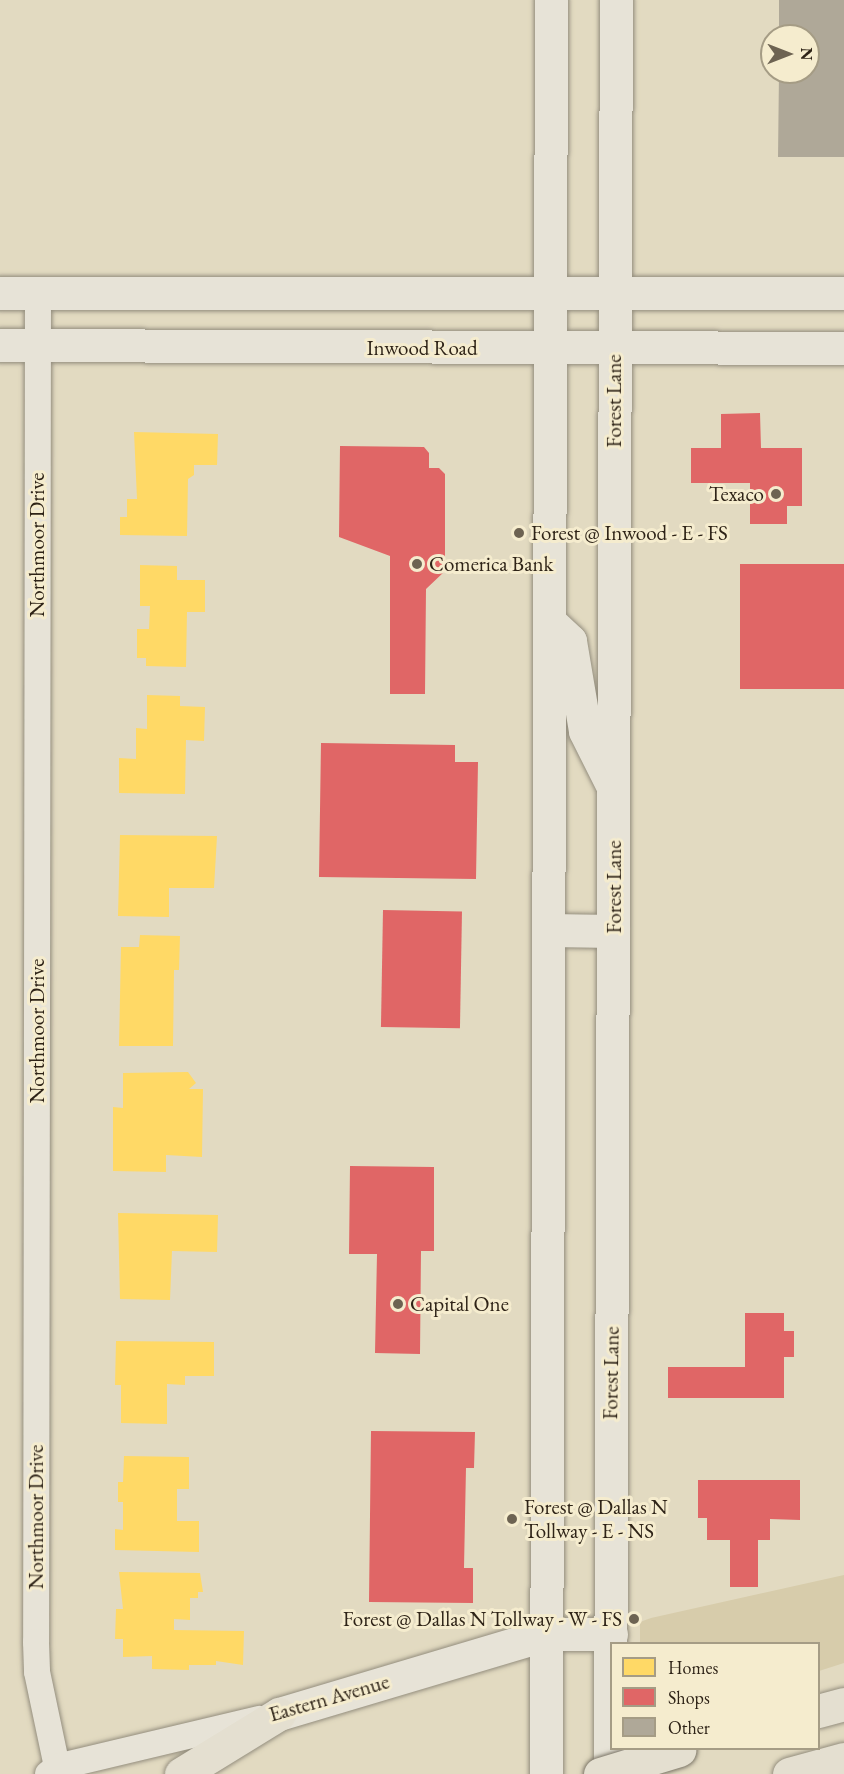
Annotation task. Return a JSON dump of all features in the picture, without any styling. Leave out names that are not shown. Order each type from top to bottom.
[{"type":"highway","points":[[820,1711],[844,1704]]},
{"type":"highway","points":[[181,1774],[279,1714]]},
{"type":"highway","points":[[600,1774],[680,1750]]},
{"type":"highway","points":[[789,1774],[844,1759]]},
{"type":"main road","points":[[546,1774],[552,349],[551,0]]},
{"type":"main road","name":"Forest Lane","points":[[611,1642],[616,0]]},
{"type":"main road","points":[[0,293],[844,293]]},
{"type":"main road","name":"Inwood Road","points":[[0,345],[552,349],[844,348]]},
{"type":"main road","points":[[551,623],[570,641],[585,731],[614,790]]},
{"type":"main road","points":[[550,930],[614,931]]},
{"type":"main road","name":"Eastern Avenue","points":[[279,1714],[547,1634],[611,1634]]},
{"type":"main road","name":"Forest Lane","points":[[610,1750],[610,1774]]},
{"type":"street","name":"Northmoor Drive","points":[[38,293],[36,1642],[37,1672],[52,1771]]},
{"type":"street","name":"Eastern Avenue","points":[[52,1771],[279,1714]]},
{"type":"shaded area","points":[[844,1575],[844,1663],[820,1671],[820,1642],[640,1642],[640,1622]]},
{"type":"building: Homes","points":[[134,432],[218,434],[217,465],[194,465],[194,475],[188,479],[187,536],[120,535],[120,517],[127,517],[127,499],[137,499]]},
{"type":"building: Homes","points":[[140,565],[177,566],[177,580],[205,580],[205,612],[187,612],[186,667],[146,666],[146,658],[137,658],[137,629],[149,629],[150,606],[140,606]]},
{"type":"building: Homes","points":[[147,695],[180,696],[180,706],[205,707],[204,741],[186,740],[185,794],[119,793],[119,758],[136,759],[136,728],[147,729]]},
{"type":"building: Homes","points":[[120,835],[217,836],[214,888],[169,888],[169,917],[118,916]]},
{"type":"building: Homes","points":[[140,935],[180,936],[179,970],[174,970],[173,1046],[119,1046],[121,947],[139,947]]},
{"type":"building: Homes","points":[[188,1072],[196,1083],[189,1089],[203,1089],[202,1157],[166,1155],[166,1172],[113,1171],[113,1107],[123,1108],[123,1073]]},
{"type":"building: Homes","points":[[118,1213],[218,1215],[217,1252],[172,1251],[170,1300],[120,1299]]},
{"type":"building: Homes","points":[[116,1341],[214,1342],[214,1376],[185,1376],[185,1385],[167,1384],[167,1424],[121,1423],[121,1385],[115,1385]]},
{"type":"building: Homes","points":[[124,1456],[189,1457],[189,1489],[177,1489],[177,1521],[199,1521],[199,1552],[115,1550],[115,1529],[123,1530],[123,1502],[118,1502],[118,1482],[123,1482]]},
{"type":"building: Homes","points":[[119,1572],[200,1573],[203,1592],[198,1592],[198,1598],[190,1598],[190,1620],[174,1619],[174,1630],[244,1631],[243,1665],[216,1661],[216,1665],[189,1665],[189,1670],[152,1669],[152,1656],[123,1657],[123,1639],[115,1639],[116,1609],[123,1609]]},
{"type":"building: Shops","name":"Texaco","points":[[760,413],[761,448],[802,448],[802,506],[787,506],[787,524],[750,524],[750,483],[691,483],[691,448],[721,448],[721,414]]},
{"type":"building: Shops","name":"Comerica Bank","points":[[340,446],[424,447],[429,453],[429,468],[439,468],[445,474],[445,571],[426,589],[425,694],[390,694],[390,556],[339,537]]},
{"type":"building: Shops","points":[[740,564],[844,564],[844,689],[740,689]]},
{"type":"building: Shops","points":[[321,743],[455,745],[455,762],[478,762],[476,879],[319,877]]},
{"type":"building: Shops","points":[[383,910],[462,911],[460,1028],[381,1027]]},
{"type":"building: Shops","name":"Capital One","points":[[350,1166],[434,1167],[434,1251],[421,1251],[420,1354],[375,1353],[377,1254],[349,1254]]},
{"type":"building: Shops","points":[[745,1313],[784,1313],[784,1331],[794,1331],[794,1357],[784,1357],[784,1398],[668,1398],[668,1367],[745,1367]]},
{"type":"building: Shops","points":[[371,1431],[475,1432],[474,1468],[466,1468],[464,1568],[473,1568],[473,1603],[369,1602]]},
{"type":"building: Shops","points":[[698,1480],[800,1480],[800,1520],[770,1519],[770,1540],[758,1540],[758,1587],[730,1587],[730,1540],[707,1540],[707,1518],[698,1518]]},
{"type":"building: Other","points":[[779,0],[844,0],[844,157],[778,157],[779,84],[820,84],[820,24],[779,24]]},
{"type":"place","name":"Texaco","points":[[776,494]]},
{"type":"place","name":"Forest @ Inwood - E - FS","points":[[519,533]]},
{"type":"place","name":"Comerica Bank","points":[[417,564]]},
{"type":"place","name":"Capital One","points":[[398,1304]]},
{"type":"place","name":"Forest @ Dallas N Tollway - E - NS","points":[[512,1519]]},
{"type":"place","name":"Forest @ Dallas N Tollway - W - FS","points":[[634,1619]]}]
